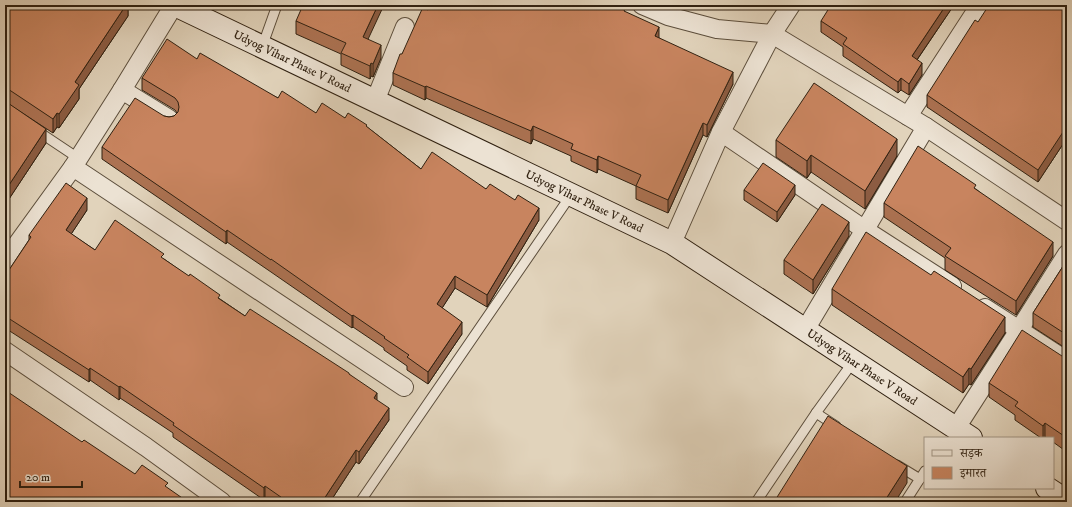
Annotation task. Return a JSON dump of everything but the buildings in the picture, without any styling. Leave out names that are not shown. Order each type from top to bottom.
[{"type":"street","name":"Udyog Vihar Phase V Road","points":[[175,5],[672,243],[853,362],[958,435]]},
{"type":"street","points":[[5,261],[75,163],[175,5]]},
{"type":"street","points":[[642,5],[668,16],[717,29],[772,34],[926,127],[1065,214]]},
{"type":"street","points":[[672,243],[721,132],[772,34],[791,5]]},
{"type":"street","points":[[908,116],[980,5]]},
{"type":"street","points":[[375,100],[405,27]]},
{"type":"street","points":[[122,90],[168,119]]},
{"type":"street","points":[[805,330],[926,127]]},
{"type":"street","points":[[721,132],[865,230],[1067,361]]},
{"type":"street","points":[[75,163],[404,387]]},
{"type":"street","points":[[958,435],[1019,330],[1067,254]]},
{"type":"street","points":[[5,351],[146,447],[222,502]]},
{"type":"street","points":[[1049,489],[1067,501]]},
{"type":"lane","points":[[262,47],[277,5]]},
{"type":"lane","points":[[30,125],[75,163]]},
{"type":"lane","points":[[360,502],[572,195]]},
{"type":"lane","points":[[756,502],[816,413],[853,362]]},
{"type":"lane","points":[[816,413],[842,430]]},
{"type":"lane","points":[[887,458],[922,475],[905,502]]}]
